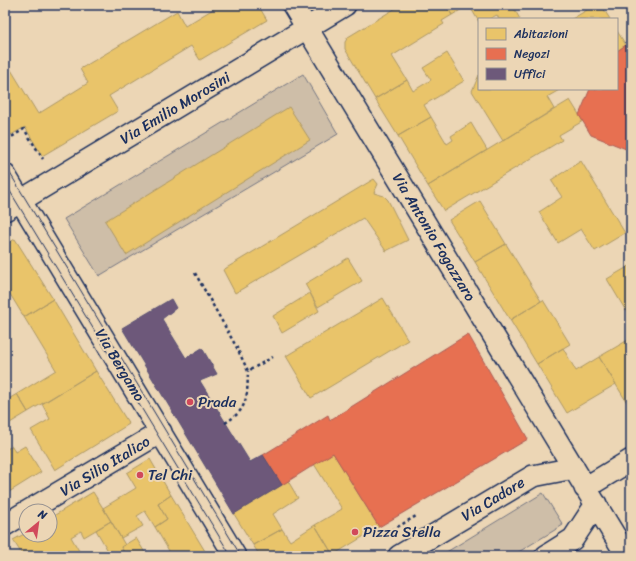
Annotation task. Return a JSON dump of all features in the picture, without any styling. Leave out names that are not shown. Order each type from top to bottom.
[{"type":"street","name":"Via Antonio Fogazzaro","points":[[293,5],[574,468]]},
{"type":"street","name":"Via Emilio Morosini","points":[[13,205],[345,5]]},
{"type":"street","name":"Via Bergamo","points":[[5,175],[13,205],[161,432],[235,556]]},
{"type":"street","name":"Via Silio Italico","points":[[42,503],[161,432]]},
{"type":"street","points":[[546,556],[573,539],[590,496],[631,460]]},
{"type":"street","points":[[574,468],[627,556]]},
{"type":"street","name":"Via Cadore","points":[[398,556],[533,476],[574,468]]},
{"type":"street","name":"Via Silio Italico","points":[[5,525],[18,517]]},
{"type":"path","points":[[6,140],[24,129],[43,160]]},
{"type":"path","points":[[195,273],[234,342],[248,371],[246,401],[234,418],[225,423]]},
{"type":"path","points":[[248,371],[273,357]]},
{"type":"path","points":[[387,533],[418,514]]},
{"type":"shaded area","points":[[303,74],[338,134],[99,276],[64,219]]},
{"type":"shaded area","points":[[543,493],[563,525],[512,556],[440,556]]},
{"type":"building: Abitazioni","points":[[220,5],[258,5],[267,20],[200,60],[191,46],[109,96],[118,111],[42,156],[25,127],[11,135],[5,125],[5,60],[38,114],[88,83],[80,69],[177,11],[185,26]]},
{"type":"building: Abitazioni","points":[[401,5],[446,5],[452,15],[442,21],[444,24],[392,56],[407,80],[375,99],[345,49],[345,42],[348,37]]},
{"type":"building: Abitazioni","points":[[446,5],[469,5],[452,15]]},
{"type":"building: Abitazioni","points":[[469,5],[512,5],[519,18],[498,18],[497,15],[491,18],[478,18],[478,20]]},
{"type":"building: Abitazioni","points":[[595,5],[601,5],[609,18],[574,18]]},
{"type":"building: Abitazioni","points":[[618,33],[626,45],[618,50]]},
{"type":"building: Abitazioni","points":[[447,53],[464,81],[424,105],[431,117],[398,136],[375,99],[407,80],[413,91],[431,80],[423,68]]},
{"type":"building: Abitazioni","points":[[478,77],[478,90],[559,90],[547,97],[554,109],[503,141],[472,91]]},
{"type":"building: Abitazioni","points":[[570,100],[583,121],[559,135],[562,140],[444,211],[428,186]]},
{"type":"building: Abitazioni","points":[[289,107],[310,140],[126,255],[105,221]]},
{"type":"building: Abitazioni","points":[[431,117],[447,144],[453,140],[451,136],[471,123],[487,150],[428,186],[398,136]]},
{"type":"building: Abitazioni","points":[[581,161],[625,233],[595,251],[581,229],[558,243],[539,212],[562,197],[551,180]]},
{"type":"building: Abitazioni","points":[[374,179],[378,184],[374,193],[384,196],[388,200],[408,240],[386,251],[363,218],[235,293],[223,270]]},
{"type":"building: Abitazioni","points":[[631,184],[631,200],[627,194]]},
{"type":"building: Abitazioni","points":[[480,201],[506,244],[475,262],[449,220]]},
{"type":"building: Abitazioni","points":[[15,239],[53,299],[24,317],[5,286],[5,245]]},
{"type":"building: Abitazioni","points":[[506,244],[541,301],[510,320],[475,262]]},
{"type":"building: Abitazioni","points":[[348,258],[362,281],[318,307],[305,284]]},
{"type":"building: Abitazioni","points":[[631,265],[631,308],[626,311],[607,279]]},
{"type":"building: Abitazioni","points":[[310,293],[319,311],[282,333],[273,316]]},
{"type":"building: Abitazioni","points":[[383,298],[408,340],[311,398],[286,356]]},
{"type":"building: Abitazioni","points":[[53,299],[96,371],[28,412],[17,394],[56,370],[24,317]]},
{"type":"building: Abitazioni","points":[[543,300],[570,344],[537,364],[510,320]]},
{"type":"building: Abitazioni","points":[[628,340],[631,345],[631,409],[599,357]]},
{"type":"building: Abitazioni","points":[[563,348],[576,371],[599,357],[616,384],[567,413],[537,364]]},
{"type":"building: Abitazioni","points":[[96,371],[129,424],[55,470],[31,430],[50,419],[42,404]]},
{"type":"building: Abitazioni","points":[[17,394],[28,412],[5,426],[5,401]]},
{"type":"building: Abitazioni","points":[[12,446],[15,452],[25,446],[41,472],[9,492],[5,485],[5,450]]},
{"type":"building: Abitazioni","points":[[333,453],[379,527],[333,555],[315,525],[342,509],[314,464]]},
{"type":"building: Abitazioni","points":[[150,459],[171,495],[158,504],[167,519],[155,527],[145,511],[137,516],[143,526],[121,538],[103,508],[136,488],[127,473]]},
{"type":"building: Abitazioni","points":[[288,481],[298,498],[273,514],[282,529],[253,545],[234,514]]},
{"type":"building: Abitazioni","points":[[93,492],[111,521],[84,537],[81,531],[71,537],[82,556],[23,556],[13,540],[18,537],[18,543],[58,543],[58,513]]},
{"type":"building: Abitazioni","points":[[171,495],[208,556],[172,556],[155,527],[167,519],[158,504]]},
{"type":"building: Abitazioni","points":[[111,521],[125,545],[121,547],[126,556],[111,556],[96,530]]},
{"type":"building: Abitazioni","points":[[315,525],[333,555],[260,556],[253,545],[282,529],[290,541]]},
{"type":"building: Abitazioni","points":[[136,538],[147,556],[126,556],[121,547]]},
{"type":"building: Negozi","points":[[626,45],[631,47],[631,151],[591,135],[579,115],[590,90],[618,90],[618,50]]},
{"type":"building: Negozi","points":[[468,334],[528,439],[379,527],[333,453],[282,485],[263,455],[328,415],[330,420]]},
{"type":"building: Uffici","name":"Prada","points":[[171,299],[176,308],[162,319],[186,358],[202,348],[217,374],[200,381],[250,462],[263,455],[282,485],[234,514],[122,328]]},
{"type":"tram line","points":[[5,165],[241,556]]},
{"type":"tram line","points":[[5,183],[231,556]]},
{"type":"place","name":"Prada","points":[[190,402]]},
{"type":"place","name":"Tel Chi","points":[[140,475]]},
{"type":"place","name":"Pizza Stella","points":[[355,532]]}]
